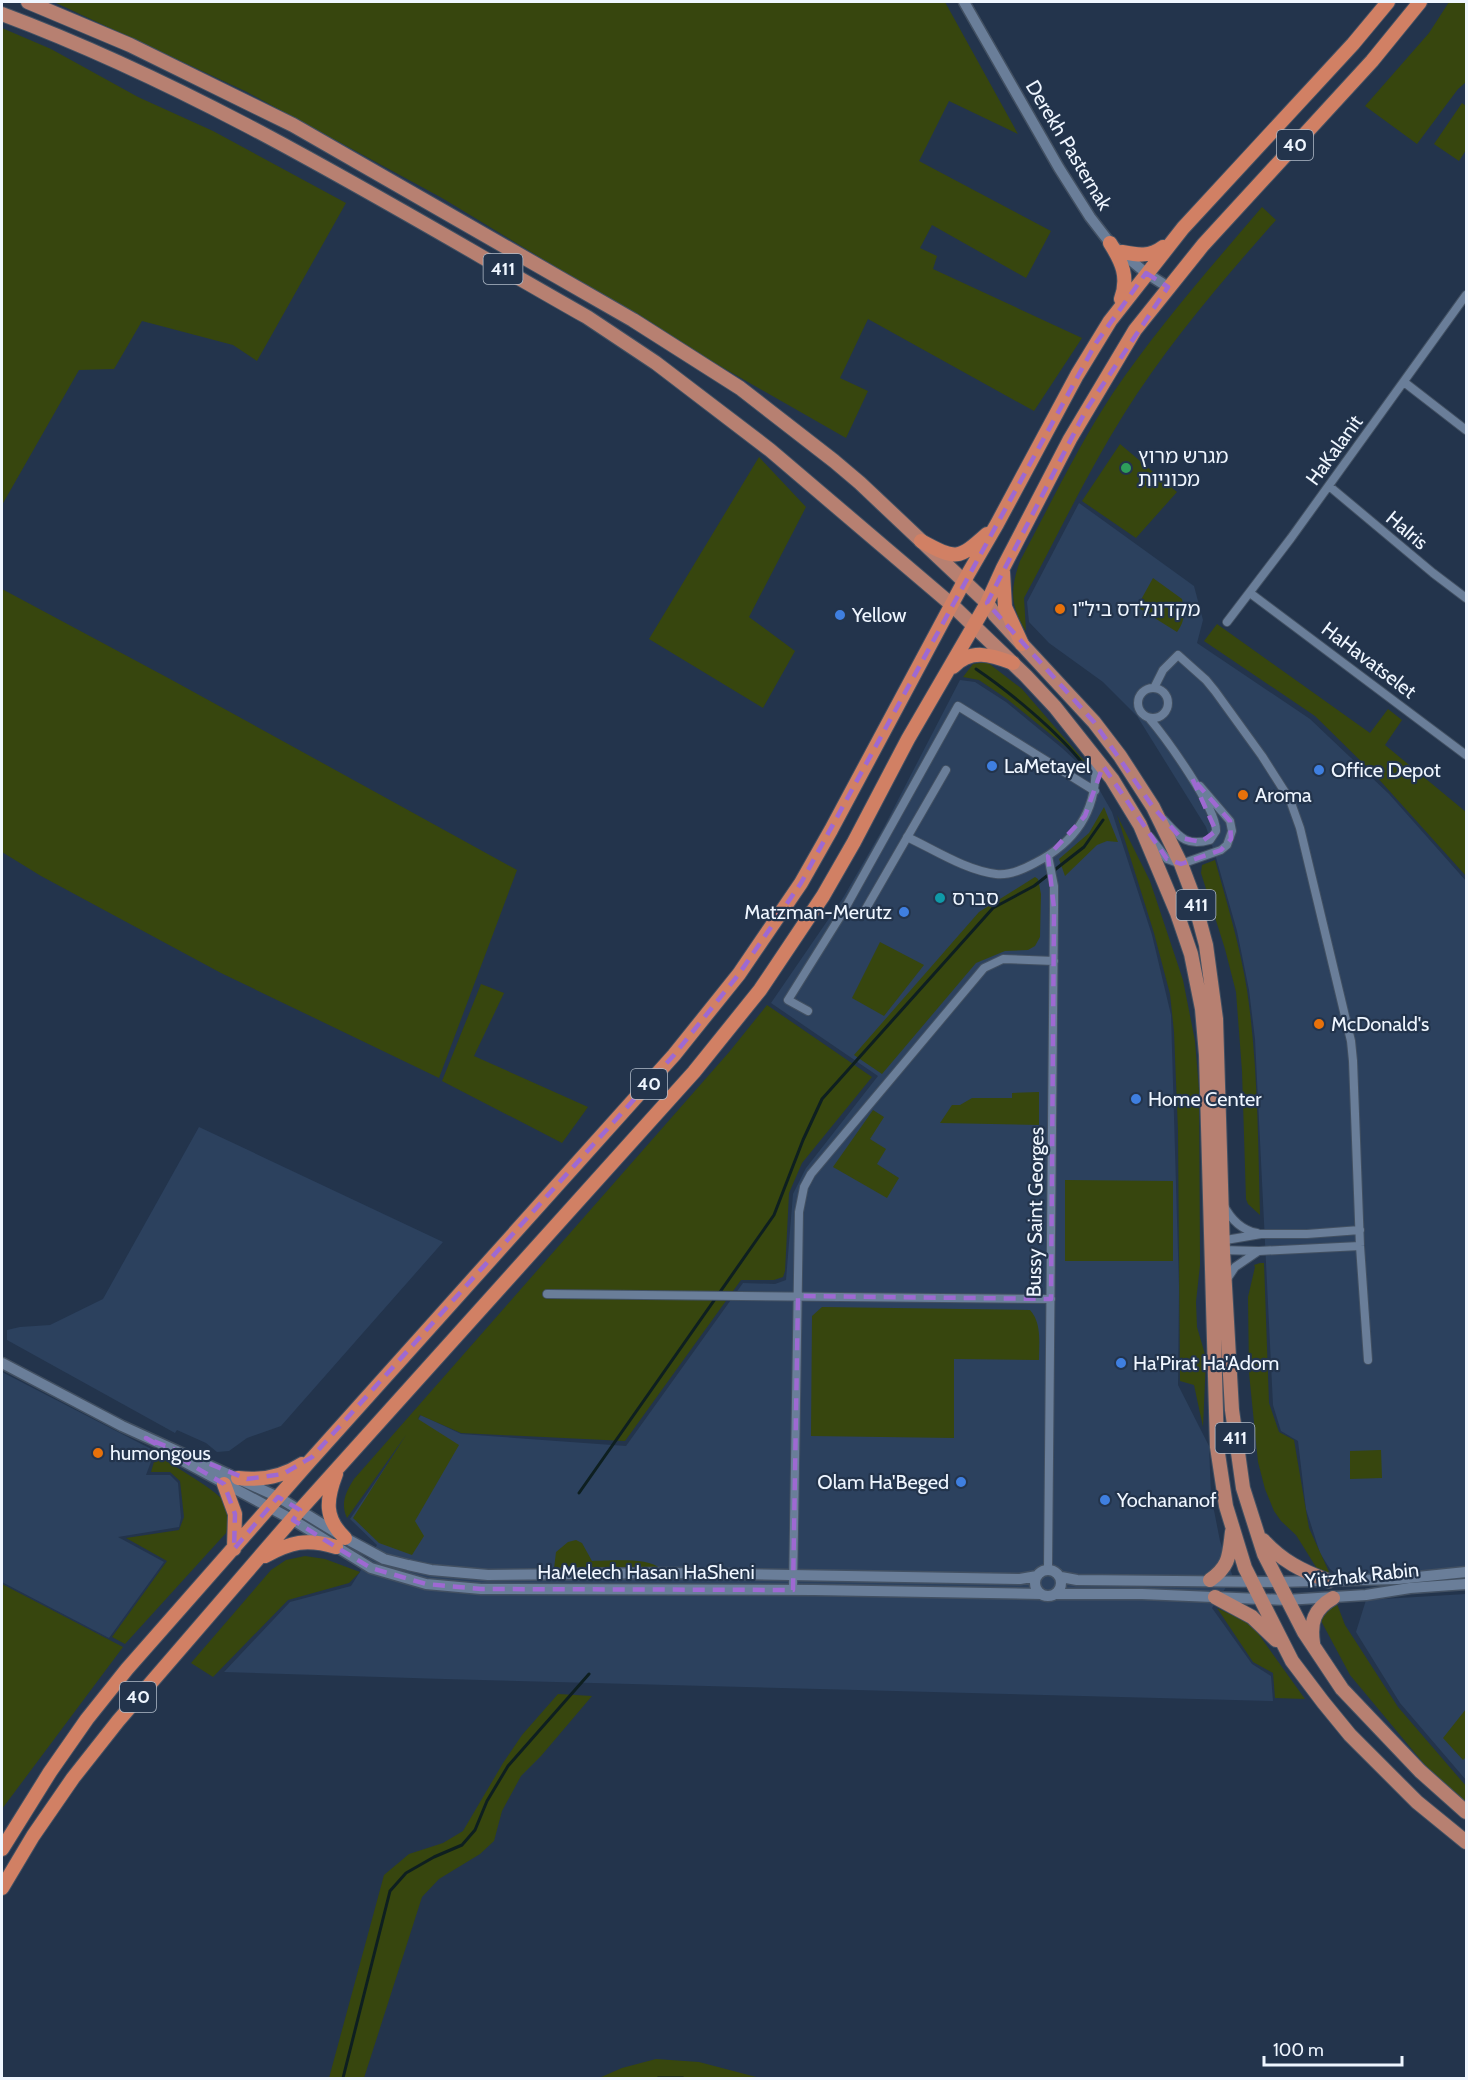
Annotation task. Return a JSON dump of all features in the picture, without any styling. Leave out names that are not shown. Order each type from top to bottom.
[{"type":"highway","name":"40","points":[[2,1849],[50,1772],[89,1717],[150,1642],[674,1055],[739,974],[801,883],[1077,375],[1118,309],[1176,236],[1353,44],[1388,2]]},
{"type":"highway","name":"40","points":[[2,1888],[33,1836],[73,1778],[118,1721],[296,1515],[694,1072],[760,990],[823,896],[987,603],[1086,410],[1135,330],[1220,225],[1372,61],[1420,2]]},
{"type":"highway","points":[[1122,252],[1148,255],[1176,236]]},
{"type":"highway","points":[[1110,243],[1121,261],[1126,282],[1118,309]]},
{"type":"highway","points":[[921,541],[952,556],[958,555],[967,552],[997,524]]},
{"type":"highway","points":[[1003,568],[1005,607],[1022,644]]},
{"type":"highway","points":[[945,675],[958,661],[975,654],[994,656],[1013,663]]},
{"type":"highway","points":[[238,1478],[265,1479],[283,1474],[298,1467],[318,1452]]},
{"type":"highway","points":[[254,1565],[265,1556],[292,1543],[340,1543],[329,1510],[332,1483],[339,1467]]},
{"type":"highway","points":[[224,1484],[235,1514],[234,1549]]},
{"type":"main road","name":"411","points":[[28,2],[140,50],[293,125],[633,320],[740,388],[860,483],[965,582],[987,603],[995,615],[1108,739],[1153,807],[1181,864],[1192,892],[1204,936],[1214,994],[1222,1202],[1219,1246],[1217,1447],[1233,1527],[1251,1582],[1287,1652],[1323,1702],[1350,1735],[1417,1802],[1467,1842]]},
{"type":"main road","name":"411","points":[[2,14],[121,64],[274,139],[587,317],[657,363],[770,450],[952,605],[1055,707],[1095,756],[1140,825],[1191,954],[1200,1000],[1206,1055],[1235,1441],[1243,1488],[1256,1533],[1286,1600],[1314,1648],[1342,1689],[1420,1771],[1467,1812]]},
{"type":"main road","points":[[1210,1580],[1219,1574],[1228,1561],[1233,1527]]},
{"type":"main road","points":[[1256,1533],[1283,1560],[1302,1571],[1329,1581]]},
{"type":"main road","points":[[1215,1597],[1252,1617],[1287,1652]]},
{"type":"main road","points":[[1314,1648],[1312,1626],[1315,1612],[1333,1598]]},
{"type":"street","name":"Derekh Pasternak","points":[[964,2],[1059,168],[1090,217],[1110,243],[1146,273],[1168,287]]},
{"type":"street","name":"HaKalanit","points":[[1227,622],[1467,295]]},
{"type":"street","points":[[1404,382],[1467,430]]},
{"type":"street","name":"HaIris","points":[[1329,486],[1432,573],[1467,597]]},
{"type":"street","name":"HaHavatselet","points":[[1250,593],[1467,755]]},
{"type":"street","points":[[1154,688],[1163,670],[1178,655],[1206,680],[1284,788],[1296,815],[1351,1041],[1355,1083],[1360,1246],[1368,1360]]},
{"type":"street","points":[[1153,807],[1181,838],[1192,842],[1210,840],[1216,831],[1216,825],[1192,778],[1149,718],[1140,713],[1137,703],[1141,693],[1145,690],[1154,688],[1166,696],[1168,706],[1162,722],[1169,744]]},
{"type":"street","points":[[808,1011],[788,1000],[843,912],[958,706],[1095,791]]},
{"type":"street","points":[[1149,718],[1164,714]]},
{"type":"street","points":[[907,837],[964,864],[995,874],[1015,872],[1049,858],[1075,832],[1085,816],[1095,791],[1095,756]]},
{"type":"street","points":[[864,912],[946,770]]},
{"type":"street","points":[[1140,825],[1167,858],[1181,864],[1221,850],[1231,839],[1230,821],[1192,778]]},
{"type":"street","name":"Bussy Saint Georges","points":[[1048,1569],[1054,962],[1054,886],[1049,858]]},
{"type":"street","points":[[793,1590],[800,1206],[804,1187],[811,1174],[984,968],[1003,959],[1054,962]]},
{"type":"street","points":[[1222,1202],[1238,1224],[1248,1231],[1261,1234],[1307,1234],[1360,1230]]},
{"type":"street","points":[[1219,1246],[1261,1234]]},
{"type":"street","points":[[1219,1246],[1259,1251],[1360,1246]]},
{"type":"street","points":[[1225,1288],[1230,1273],[1235,1267],[1259,1251]]},
{"type":"street","points":[[547,1294],[1051,1299]]},
{"type":"street","points":[[2,1363],[147,1438],[238,1478],[274,1502]]},
{"type":"street","points":[[147,1438],[179,1460],[224,1484],[274,1502]]},
{"type":"street","name":"HaMelech Hasan HaSheni","points":[[274,1502],[340,1543],[371,1568],[426,1584],[467,1588],[1041,1594]]},
{"type":"street","name":"HaMelech Hasan HaSheni","points":[[340,1543],[384,1559],[431,1570],[488,1575],[670,1573],[1012,1579],[1037,1576]]},
{"type":"street","points":[[1056,1594],[1062,1586],[1060,1577],[1054,1570],[1042,1571],[1037,1576],[1036,1587],[1041,1594],[1047,1596],[1056,1594],[1142,1594],[1261,1599]]},
{"type":"street","name":"Yitzhak Rabin","points":[[1277,1582],[1398,1579],[1467,1572]]},
{"type":"street","points":[[1060,1577],[1077,1580],[1277,1582]]},
{"type":"street","name":"Yitzhak Rabin","points":[[1261,1599],[1333,1598],[1410,1588],[1467,1584]]},
{"type":"highlighted area","points":[[1146,273],[1168,287],[1086,410],[987,603],[1094,722],[1153,807],[1181,838],[1201,842],[1216,831],[1192,778],[1230,821],[1231,839],[1221,850],[1181,864],[1167,859],[1103,766],[1085,816],[1048,856],[1054,908],[1051,1299],[798,1296],[793,1590],[481,1589],[426,1584],[371,1568],[293,1520],[300,1510],[278,1497],[234,1549],[235,1514],[224,1484],[146,1438],[247,1479],[283,1474],[312,1457],[674,1055],[739,974],[801,883],[1096,343]]},
{"type":"shaded area","points":[[1079,503],[1194,586],[1203,620],[1197,643],[1310,719],[1389,794],[1466,881],[1466,1570],[1340,1577],[1330,1569],[1320,1553],[1306,1509],[1298,1441],[1281,1431],[1273,1405],[1255,1039],[1249,990],[1237,931],[1215,854],[1206,827],[1137,716],[1103,682],[1049,643],[1029,622],[1027,602]]},
{"type":"shaded area","points":[[960,680],[975,682],[1006,702],[1091,775],[1112,812],[1152,935],[1171,1015],[1179,1287],[1178,1385],[1209,1446],[1211,1495],[1220,1541],[1233,1577],[1212,1608],[1252,1664],[1271,1676],[1273,1701],[224,1672],[290,1602],[351,1586],[377,1545],[350,1519],[421,1415],[461,1434],[626,1446],[743,1283],[775,1284],[786,1280],[793,1194],[806,1168],[878,1076],[771,1003],[843,898],[885,825]]},
{"type":"shaded area","points":[[199,1127],[443,1242],[281,1426],[247,1438],[229,1451],[217,1452],[206,1443],[177,1430],[175,1433],[7,1340],[7,1330],[50,1325],[103,1299]]},
{"type":"shaded area","points":[[2,1372],[155,1451],[146,1475],[170,1475],[178,1483],[181,1518],[179,1527],[118,1537],[164,1562],[109,1638],[2,1582]]},
{"type":"shaded area","points":[[1466,1594],[1466,1780],[1400,1703],[1356,1632],[1366,1600]]},
{"type":"green space","points":[[54,2],[945,2],[1018,134],[949,101],[919,161],[1051,231],[1026,278],[932,225],[920,248],[937,256],[933,269],[1082,338],[1034,411],[868,319],[840,378],[868,391],[846,438],[699,354],[442,198],[247,92]]},
{"type":"green space","points":[[1449,2],[1466,2],[1466,82],[1458,89],[1417,144],[1365,106],[1429,33]]},
{"type":"green space","points":[[2,28],[51,49],[138,97],[213,131],[346,203],[257,361],[233,345],[142,321],[114,369],[79,370],[2,505]]},
{"type":"green space","points":[[1462,103],[1466,106],[1466,150],[1459,161],[1434,144]]},
{"type":"green space","points":[[1262,207],[1276,220],[1177,338],[1141,388],[1097,459],[1024,598],[1026,631],[1014,605],[1014,580],[1020,561],[1076,455],[1113,393],[1148,345]]},
{"type":"green space","name":"מגרש מרוץ מכוניות","points":[[1120,444],[1177,492],[1136,538],[1082,501]]},
{"type":"green space","points":[[759,457],[806,507],[749,617],[795,651],[763,708],[649,639]]},
{"type":"green space","points":[[1153,578],[1182,599],[1184,616],[1177,632],[1137,607]]},
{"type":"green space","points":[[2,589],[517,870],[439,1078],[221,973],[41,876],[2,852]]},
{"type":"green space","points":[[1217,624],[1370,733],[1388,709],[1402,720],[1385,745],[1466,812],[1466,876],[1375,775],[1315,716],[1204,641]]},
{"type":"green space","points":[[987,662],[1022,689],[1087,764],[1007,699],[979,680],[963,677],[973,664]]},
{"type":"green space","points":[[1104,807],[1118,842],[1107,841],[1097,845],[1065,876],[1059,859],[1089,833]]},
{"type":"green space","points":[[1117,815],[1150,881],[1183,980],[1195,1041],[1199,1090],[1200,1265],[1196,1302],[1197,1327],[1206,1358],[1203,1427],[1194,1385],[1180,1381],[1178,1130],[1170,994],[1154,933]]},
{"type":"green space","points":[[1215,860],[1241,957],[1251,1018],[1257,1102],[1260,1215],[1246,1199],[1242,1071],[1236,992],[1201,873],[1202,865]]},
{"type":"green space","points":[[1035,877],[1038,879],[1041,894],[1040,937],[1035,946],[1028,950],[1005,951],[976,963],[882,1074],[854,1055],[979,912]]},
{"type":"green space","points":[[880,942],[924,965],[884,1016],[852,998]]},
{"type":"green space","points":[[481,984],[504,993],[474,1056],[588,1107],[562,1143],[442,1081]]},
{"type":"green space","points":[[767,1005],[872,1077],[802,1163],[789,1193],[783,1277],[774,1280],[741,1280],[625,1441],[461,1433],[420,1415],[418,1419],[459,1445],[415,1521],[424,1536],[412,1555],[379,1543],[353,1518],[406,1435],[347,1518],[344,1507],[345,1498],[354,1479],[730,1051]]},
{"type":"green space","points":[[1039,1092],[1039,1125],[940,1123],[952,1105],[960,1105],[972,1098],[1012,1098],[1012,1093]]},
{"type":"green space","points":[[873,1110],[884,1117],[870,1139],[886,1149],[877,1164],[899,1178],[887,1198],[833,1167]]},
{"type":"green space","points":[[1065,1180],[1173,1181],[1173,1261],[1065,1261]]},
{"type":"green space","points":[[1264,1263],[1269,1403],[1279,1432],[1294,1440],[1309,1528],[1330,1574],[1321,1575],[1296,1535],[1274,1511],[1258,1462],[1249,1373],[1248,1297],[1254,1265]]},
{"type":"green space","points":[[822,1307],[1030,1310],[1038,1327],[1039,1360],[954,1359],[954,1438],[811,1436],[812,1316]]},
{"type":"green space","points":[[1381,1450],[1382,1478],[1350,1479],[1350,1451]]},
{"type":"green space","points":[[156,1455],[205,1485],[222,1499],[228,1508],[228,1522],[226,1533],[125,1644],[112,1637],[167,1561],[126,1538],[179,1530],[184,1517],[180,1481],[170,1472],[151,1472]]},
{"type":"green space","points":[[576,1540],[582,1543],[592,1561],[638,1561],[655,1565],[661,1569],[554,1569],[556,1552],[568,1542]]},
{"type":"green space","points":[[305,1556],[325,1559],[360,1572],[349,1583],[288,1600],[213,1677],[191,1663],[271,1570],[286,1560]]},
{"type":"green space","points":[[2,1584],[123,1647],[2,1809]]},
{"type":"green space","points":[[1337,1604],[1345,1625],[1398,1707],[1466,1786],[1466,1803],[1425,1765],[1350,1675],[1319,1617],[1325,1608]]},
{"type":"green space","points":[[1217,1608],[1245,1621],[1257,1632],[1305,1699],[1275,1698],[1273,1673],[1253,1662]]},
{"type":"green space","points":[[558,1694],[592,1696],[521,1776],[502,1811],[494,1841],[480,1854],[439,1879],[422,1897],[364,2078],[329,2078],[384,1875],[409,1854],[443,1843],[463,1831],[522,1735]]},
{"type":"green space","points":[[1466,1709],[1466,1757],[1463,1760],[1443,1738]]},
{"type":"green space","points":[[656,2059],[699,2062],[760,2078],[599,2078],[622,2068]]},
{"type":"waterway","points":[[976,669],[1033,713],[1083,764]]},
{"type":"waterway","points":[[579,1493],[774,1215],[803,1140],[822,1099],[993,908],[1034,886],[1084,847],[1103,820]]},
{"type":"waterway","points":[[343,2078],[390,1891],[406,1873],[462,1845],[475,1830],[487,1801],[508,1766],[589,1674]]},
{"type":"waterway","points":[[658,2078],[683,2078]]},
{"type":"place","name":"מגרש מרוץ מכוניות","points":[[1126,468]]},
{"type":"place","name":"מקדונלדס ביל\"ו","points":[[1060,609]]},
{"type":"place","name":"Yellow","points":[[840,615]]},
{"type":"place","name":"LaMetayel","points":[[992,766]]},
{"type":"place","name":"Office Depot","points":[[1319,770]]},
{"type":"place","name":"Aroma","points":[[1243,795]]},
{"type":"place","name":"סברס","points":[[940,898]]},
{"type":"place","name":"Matzman-Merutz","points":[[904,912]]},
{"type":"place","name":"McDonald's","points":[[1319,1024]]},
{"type":"place","name":"Home Center","points":[[1136,1099]]},
{"type":"place","name":"Ha'Pirat Ha'Adom","points":[[1121,1363]]},
{"type":"place","name":"humongous","points":[[98,1453]]},
{"type":"place","name":"Olam Ha'Beged","points":[[961,1482]]},
{"type":"place","name":"Yochananof","points":[[1105,1500]]}]
